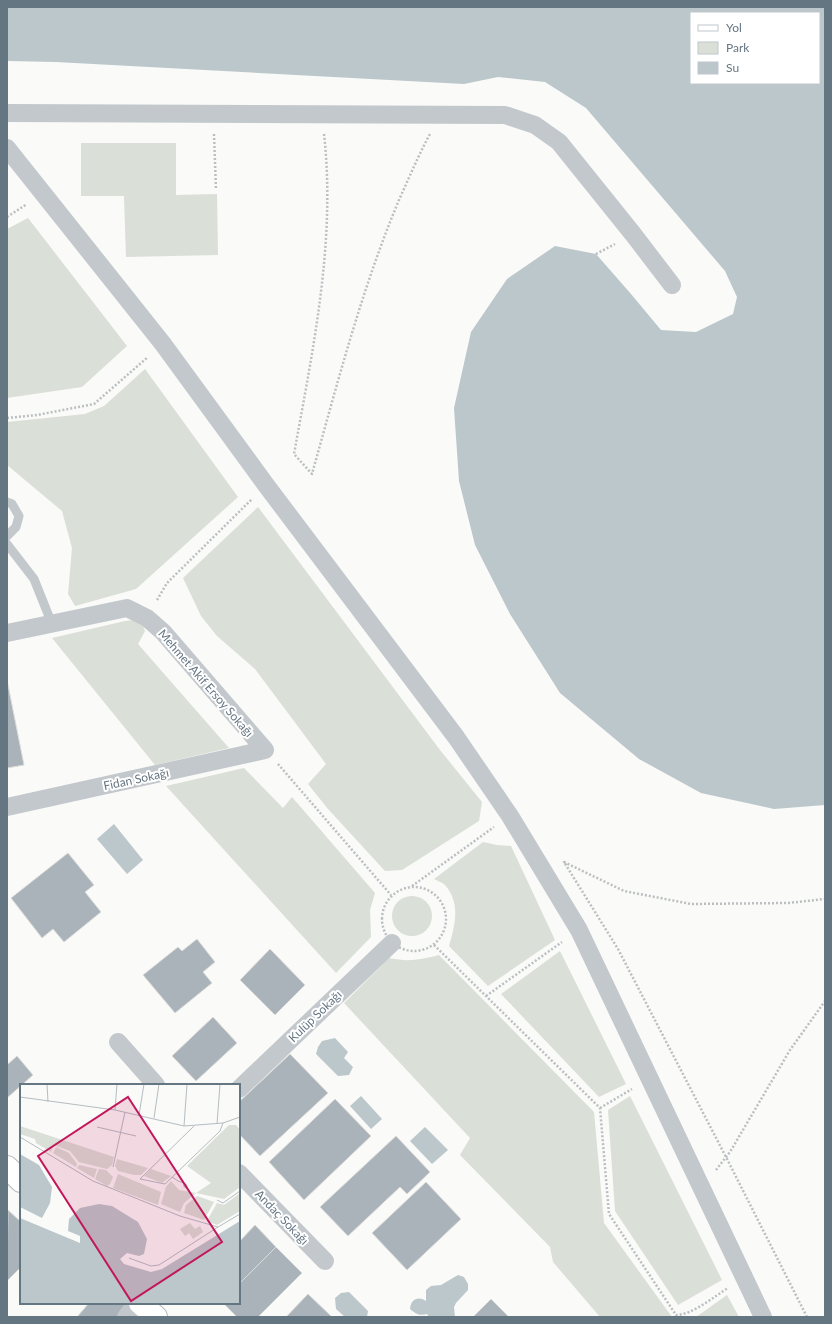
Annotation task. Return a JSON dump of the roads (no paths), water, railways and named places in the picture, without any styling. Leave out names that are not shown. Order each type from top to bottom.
[{"type":"main road","points":[[7,1167],[20,1180]]},
{"type":"main road","points":[[141,1304],[156,1317]]},
{"type":"street","points":[[7,113],[505,116],[535,125],[560,142],[672,285]]},
{"type":"street","points":[[7,148],[163,344],[456,737],[510,816],[579,930],[763,1317]]},
{"type":"street","name":"Mehmet Akif Ersoy Sokağı","points":[[7,633],[127,608],[147,618],[163,632],[265,750]]},
{"type":"street","name":"Fidan Sokağı","points":[[7,807],[265,750]]},
{"type":"street","name":"Kulüp Sokağı","points":[[240,1088],[392,943]]},
{"type":"street","points":[[118,1042],[155,1084]]},
{"type":"street","name":"Andaç Sokağı","points":[[240,1174],[325,1261]]},
{"type":"street","points":[[126,1317],[136,1304]]},
{"type":"lane","points":[[7,502],[12,504],[19,516],[16,527],[7,536]]},
{"type":"lane","points":[[7,544],[34,579],[52,624]]},
{"type":"water","points":[[7,7],[825,7],[825,805],[774,809],[701,793],[639,759],[560,693],[510,614],[475,545],[459,481],[454,408],[471,332],[507,279],[555,246],[596,254],[661,330],[696,332],[733,314],[737,297],[725,271],[586,108],[545,82],[498,77],[464,84],[56,62],[7,61]]},
{"type":"water","points":[[114,824],[143,860],[127,874],[97,839]]},
{"type":"water","points":[[335,1038],[348,1052],[344,1058],[353,1067],[349,1075],[338,1076],[316,1054],[322,1041]]},
{"type":"water","points":[[361,1096],[382,1119],[371,1129],[350,1106]]},
{"type":"water","points":[[425,1127],[448,1150],[432,1164],[410,1141]]},
{"type":"water","points":[[458,1275],[464,1277],[468,1284],[468,1290],[454,1307],[455,1317],[429,1317],[427,1314],[418,1314],[410,1309],[415,1299],[423,1299],[426,1301],[426,1290],[431,1286],[441,1285]]},
{"type":"water","points":[[349,1292],[368,1311],[367,1317],[345,1317],[336,1309],[335,1298],[341,1293]]}]
